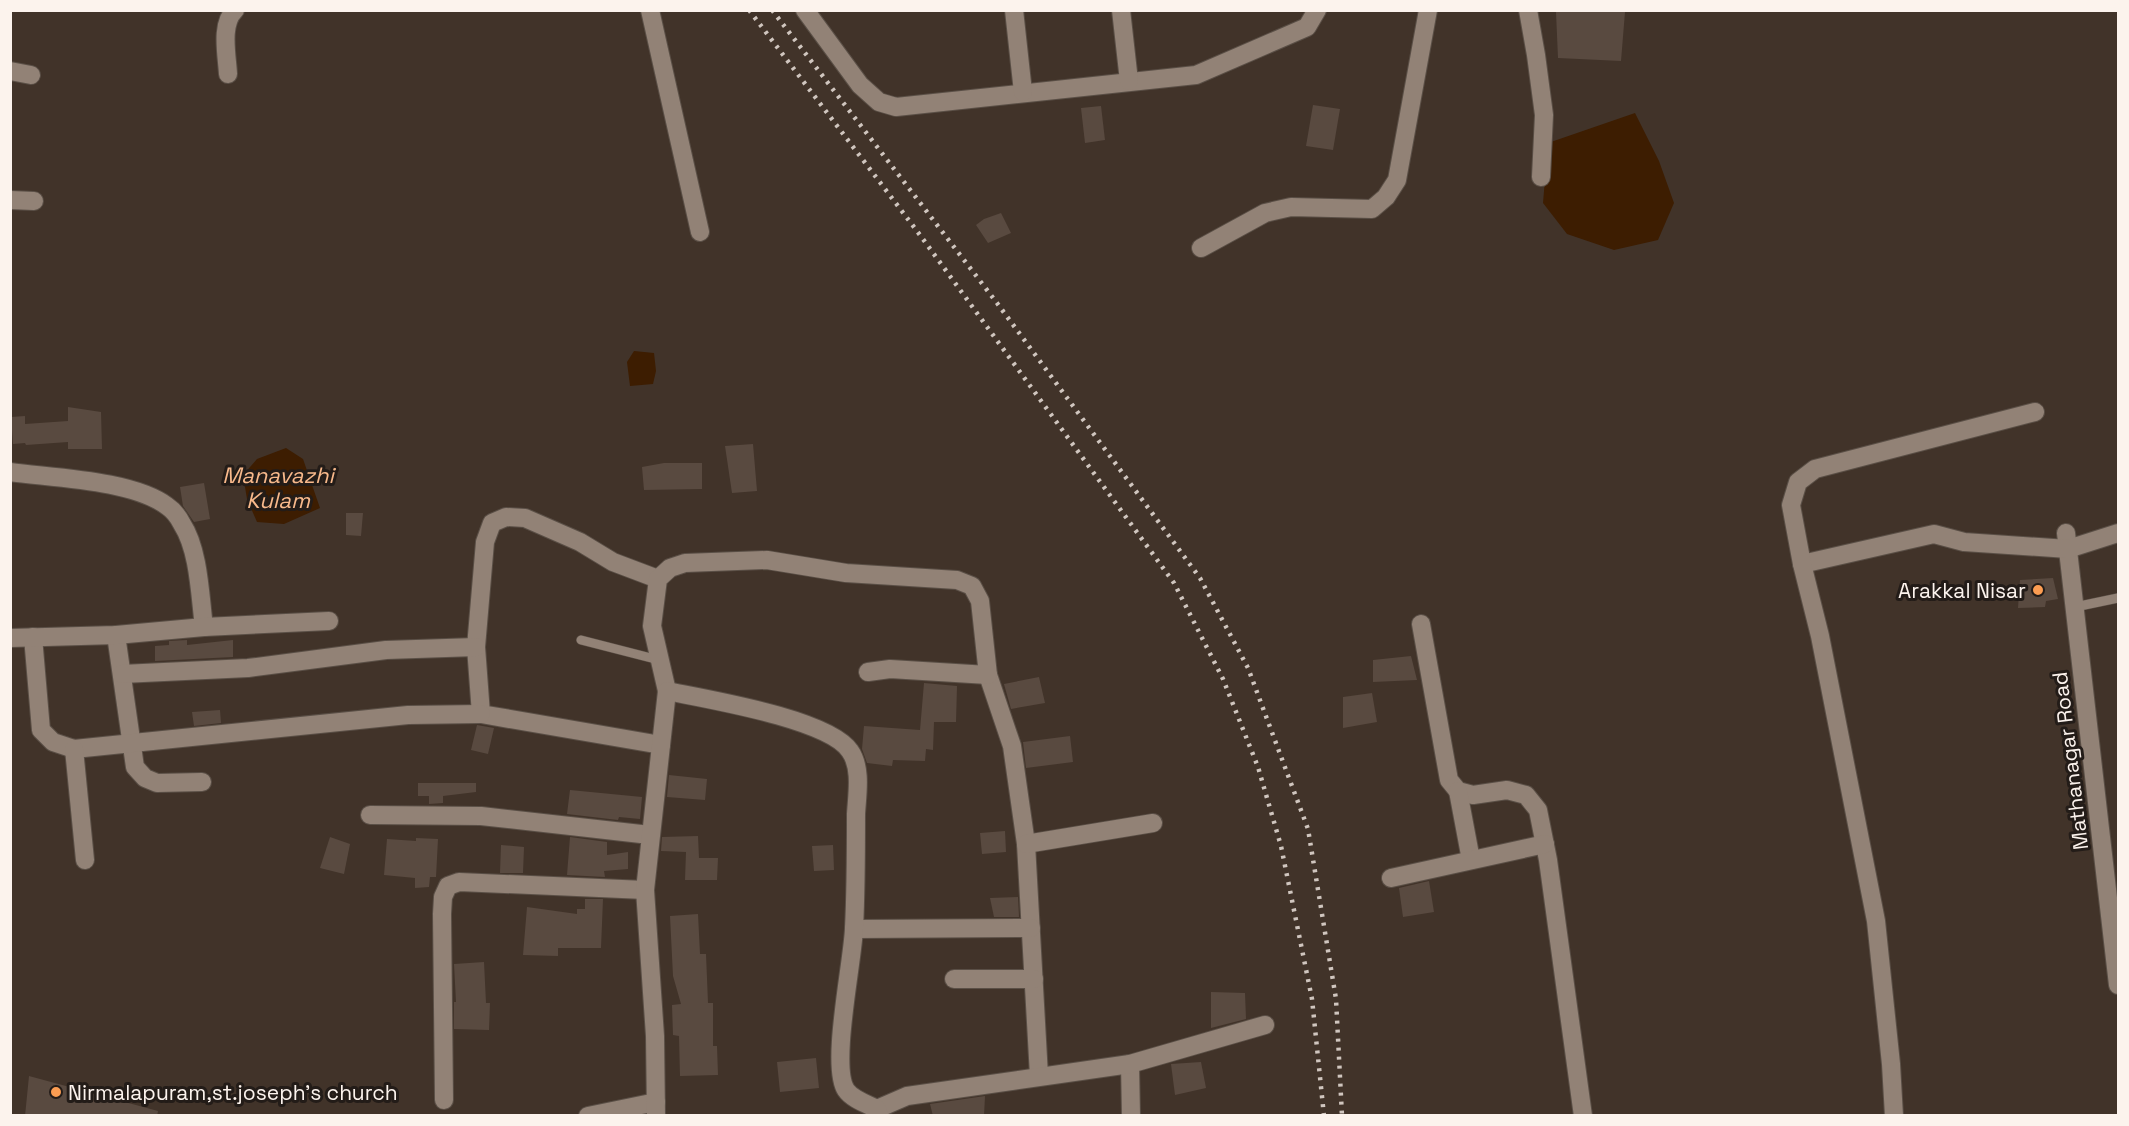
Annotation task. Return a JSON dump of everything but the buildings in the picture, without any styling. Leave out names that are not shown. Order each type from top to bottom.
[{"type":"street","points":[[228,74],[226,27],[229,16],[235,10]]},
{"type":"street","points":[[650,10],[700,232]]},
{"type":"street","points":[[805,10],[860,85],[879,102],[896,107],[1196,75],[1307,27],[1317,10]]},
{"type":"street","points":[[1014,10],[1023,93]]},
{"type":"street","points":[[1122,10],[1129,81]]},
{"type":"street","points":[[1201,248],[1265,213],[1291,207],[1372,209],[1386,197],[1397,180],[1428,10]]},
{"type":"street","points":[[1528,10],[1544,115],[1541,177]]},
{"type":"street","points":[[10,71],[31,75]]},
{"type":"street","points":[[10,200],[34,201]]},
{"type":"street","points":[[1894,1116],[1876,921],[1820,636],[1802,564],[1791,505],[1798,482],[1815,469],[2035,412]]},
{"type":"street","points":[[10,472],[98,483],[140,492],[168,507],[183,525],[194,553],[204,627]]},
{"type":"street","points":[[481,714],[476,646],[485,542],[492,523],[506,517],[525,518],[580,543],[613,562],[658,579]]},
{"type":"street","points":[[1802,564],[1934,534],[1964,542],[2067,541],[2118,533]]},
{"type":"street","name":"Mathanagar Road","points":[[2067,541],[2118,985]]},
{"type":"street","points":[[588,1116],[656,1109],[645,890],[667,691],[652,626],[658,579],[670,568],[685,563],[766,560],[846,573],[957,580],[972,586],[980,601],[988,675],[1012,746],[1026,844],[1039,1076]]},
{"type":"street","points":[[10,638],[116,636],[204,627],[329,621]]},
{"type":"street","points":[[1421,624],[1449,780],[1458,791],[1471,860]]},
{"type":"street","points":[[116,636],[135,767],[145,778],[157,783],[202,782]]},
{"type":"street","points":[[33,637],[41,730],[53,742],[74,749],[408,715],[481,714],[661,745]]},
{"type":"street","points":[[122,674],[248,668],[386,650],[476,646]]},
{"type":"street","points":[[868,672],[890,669],[988,675]]},
{"type":"street","points":[[667,691],[780,715],[835,737],[850,751],[856,764],[857,788],[854,929],[841,1033],[841,1073],[846,1090],[878,1112],[907,1096],[1130,1064],[1265,1025]]},
{"type":"street","points":[[74,749],[85,860]]},
{"type":"street","points":[[1458,791],[1473,795],[1507,790],[1526,795],[1538,810],[1545,844],[1583,1116]]},
{"type":"street","points":[[370,815],[481,816],[650,835]]},
{"type":"street","points":[[1026,844],[1153,823]]},
{"type":"street","points":[[1391,878],[1545,844]]},
{"type":"street","points":[[444,1100],[442,914],[443,897],[448,886],[459,882],[645,890]]},
{"type":"street","points":[[854,929],[1031,928]]},
{"type":"street","points":[[954,979],[1034,979]]},
{"type":"street","points":[[1130,1064],[1131,1116]]},
{"type":"lane","points":[[2075,607],[2118,598]]},
{"type":"lane","points":[[580,640],[660,660]]},
{"type":"water","points":[[1635,113],[1659,161],[1674,203],[1658,240],[1614,250],[1567,234],[1543,203],[1548,143]]},
{"type":"water","points":[[634,351],[654,353],[656,371],[653,384],[630,386],[627,362]]},
{"type":"water","name":"Manavazhi Kulam","points":[[286,448],[303,459],[320,508],[284,524],[257,522],[247,499],[243,475],[257,459]]},
{"type":"railway","points":[[749,10],[920,235],[1174,583],[1223,679],[1258,767],[1281,846],[1312,999],[1324,1116]]},
{"type":"railway","points":[[772,10],[997,303],[1200,578],[1248,668],[1308,829],[1336,999],[1342,1116]]},
{"type":"place","name":"Arakkal Nisar","points":[[2038,590]]},
{"type":"place","name":"Nirmalapuram,st.joseph's church","points":[[56,1092]]}]
